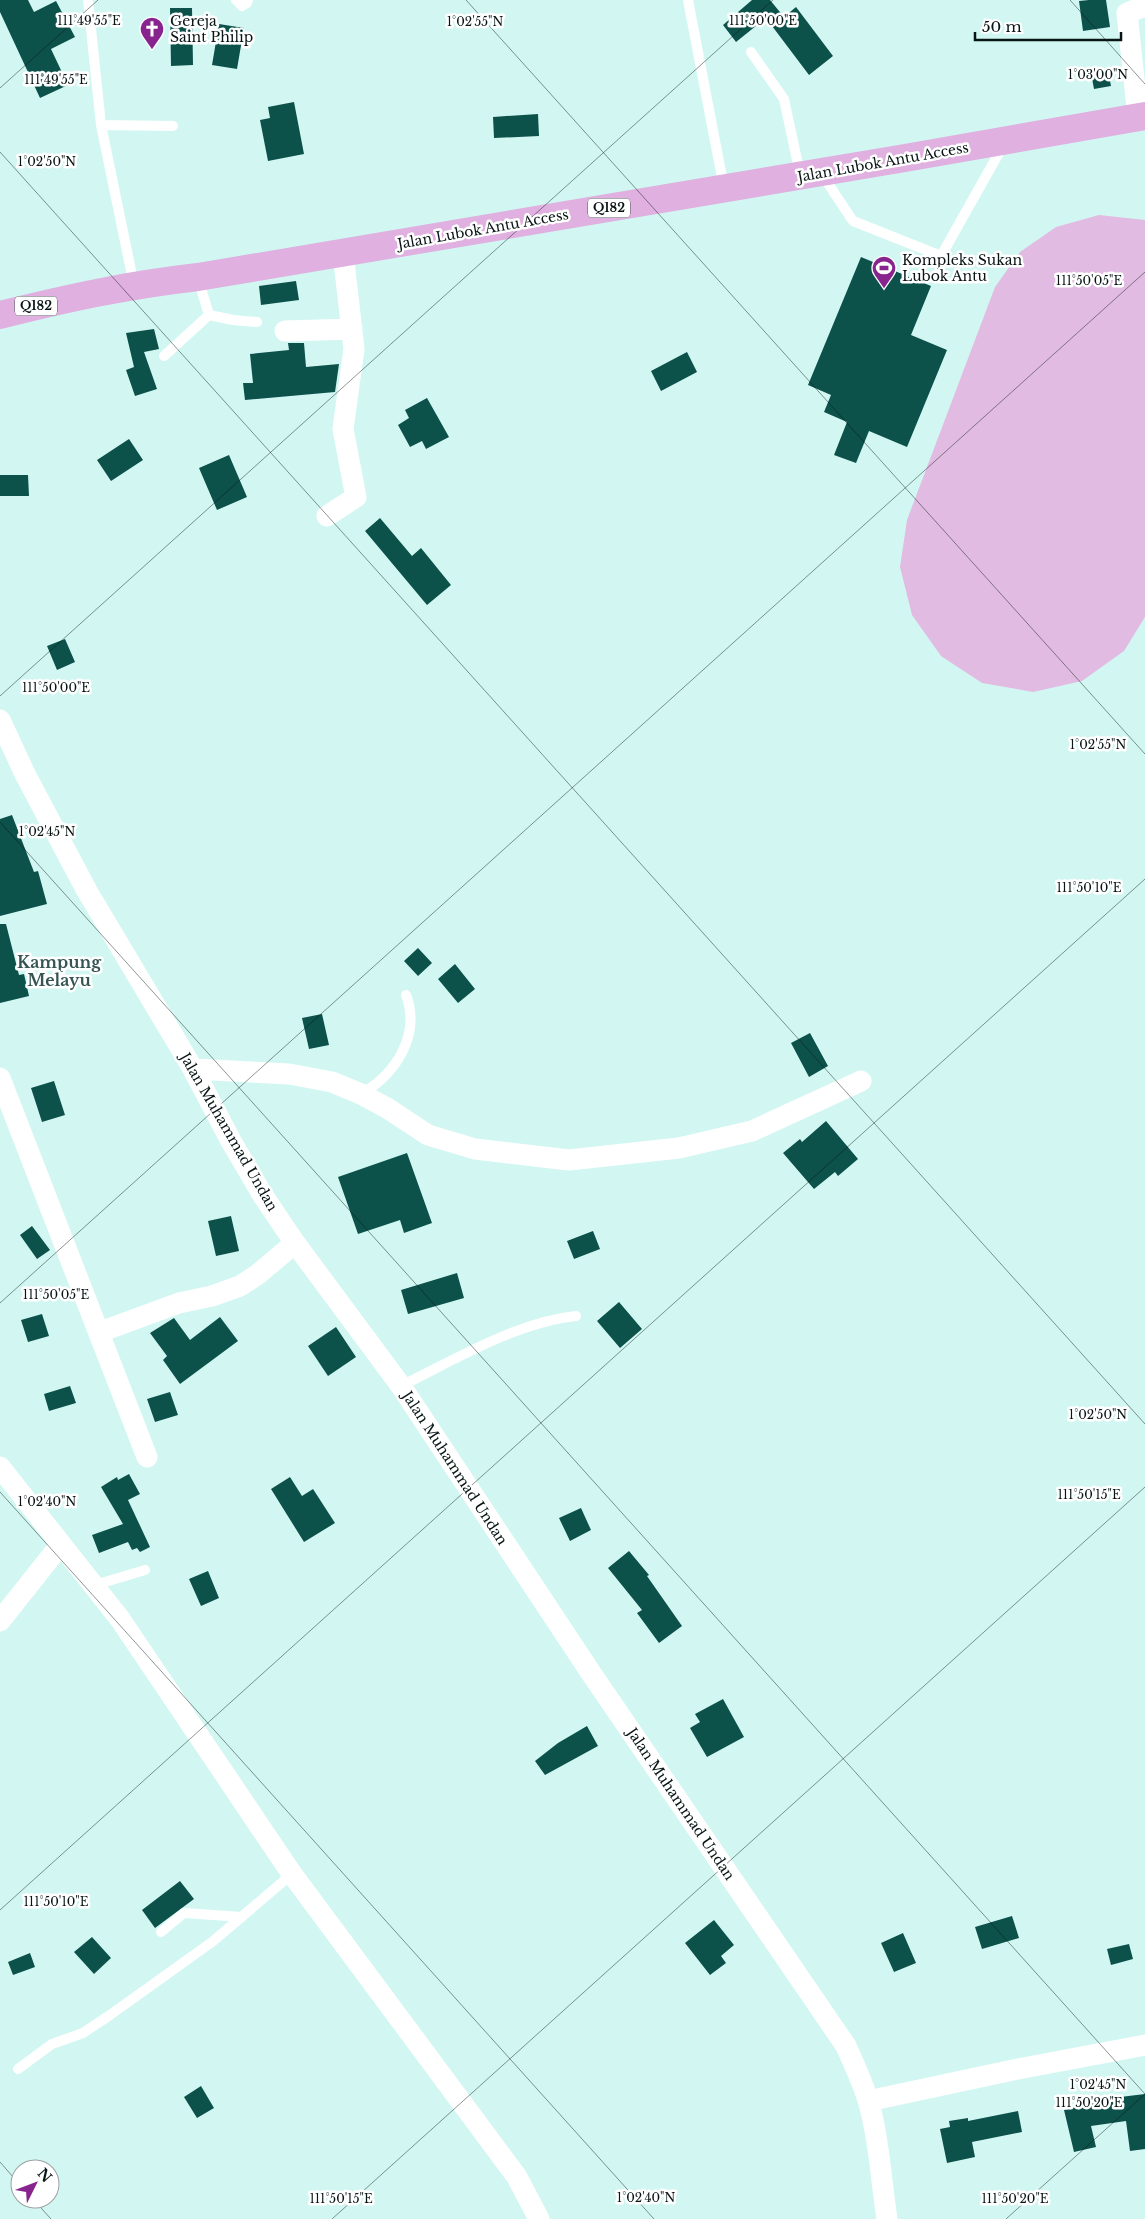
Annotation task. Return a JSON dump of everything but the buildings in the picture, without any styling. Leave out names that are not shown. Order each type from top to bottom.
[{"type":"main road","name":"Jalan Lubok Antu Access","points":[[0,315],[73,297],[134,285],[198,277],[343,253],[1141,116]]},
{"type":"street","points":[[1132,6],[1141,116]]},
{"type":"street","points":[[327,516],[356,497],[343,429],[354,349],[343,253]]},
{"type":"street","points":[[285,331],[352,329]]},
{"type":"street","name":"Jalan Muhammad Undan","points":[[1,728],[87,891],[193,1069],[231,1141],[262,1194],[401,1386],[586,1665],[846,2046],[860,2076],[868,2102],[876,2140],[887,2219]]},
{"type":"street","points":[[193,1069],[289,1074],[332,1082],[361,1094],[428,1135],[475,1149],[569,1160],[679,1148],[752,1131],[861,1081]]},
{"type":"street","points":[[0,1078],[147,1457]]},
{"type":"street","points":[[100,1332],[179,1302],[212,1296],[240,1286],[257,1275],[296,1243]]},
{"type":"street","points":[[0,1467],[120,1619],[292,1874],[517,2177],[539,2219]]},
{"type":"street","points":[[0,1621],[62,1544]]},
{"type":"street","points":[[868,2102],[1013,2070],[1145,2044]]},
{"type":"lane","points":[[88,0],[101,125],[134,285]]},
{"type":"lane","points":[[236,0],[242,6],[248,0]]},
{"type":"lane","points":[[688,0],[724,189]]},
{"type":"lane","points":[[751,52],[784,99],[811,174],[853,222],[941,256],[1007,139]]},
{"type":"lane","points":[[101,125],[173,126]]},
{"type":"lane","points":[[198,277],[209,315]]},
{"type":"lane","points":[[209,315],[256,322]]},
{"type":"lane","points":[[164,356],[209,315]]},
{"type":"lane","points":[[361,1094],[372,1088],[384,1077],[404,1050],[411,1022],[410,1007],[406,995]]},
{"type":"lane","points":[[401,1386],[517,1330],[560,1317],[576,1316]]},
{"type":"lane","points":[[94,1586],[145,1570]]},
{"type":"lane","points":[[18,2069],[52,2044],[83,2033],[110,2015],[212,1942],[292,1874]]},
{"type":"lane","points":[[161,1932],[184,1913],[242,1917]]},
{"type":"shaded area","points":[[1099,215],[1145,220],[1145,617],[1124,651],[1082,681],[1033,692],[982,683],[941,656],[912,615],[900,567],[907,520],[995,287],[1020,252],[1056,227]]},
{"type":"place","name":"Gereja Saint Philip","points":[[152,50]]},
{"type":"place","name":"Kompleks Sukan Lubok Antu","points":[[884,289]]},
{"type":"district","name":"Kampung Melayu","points":[[59,971]]}]
